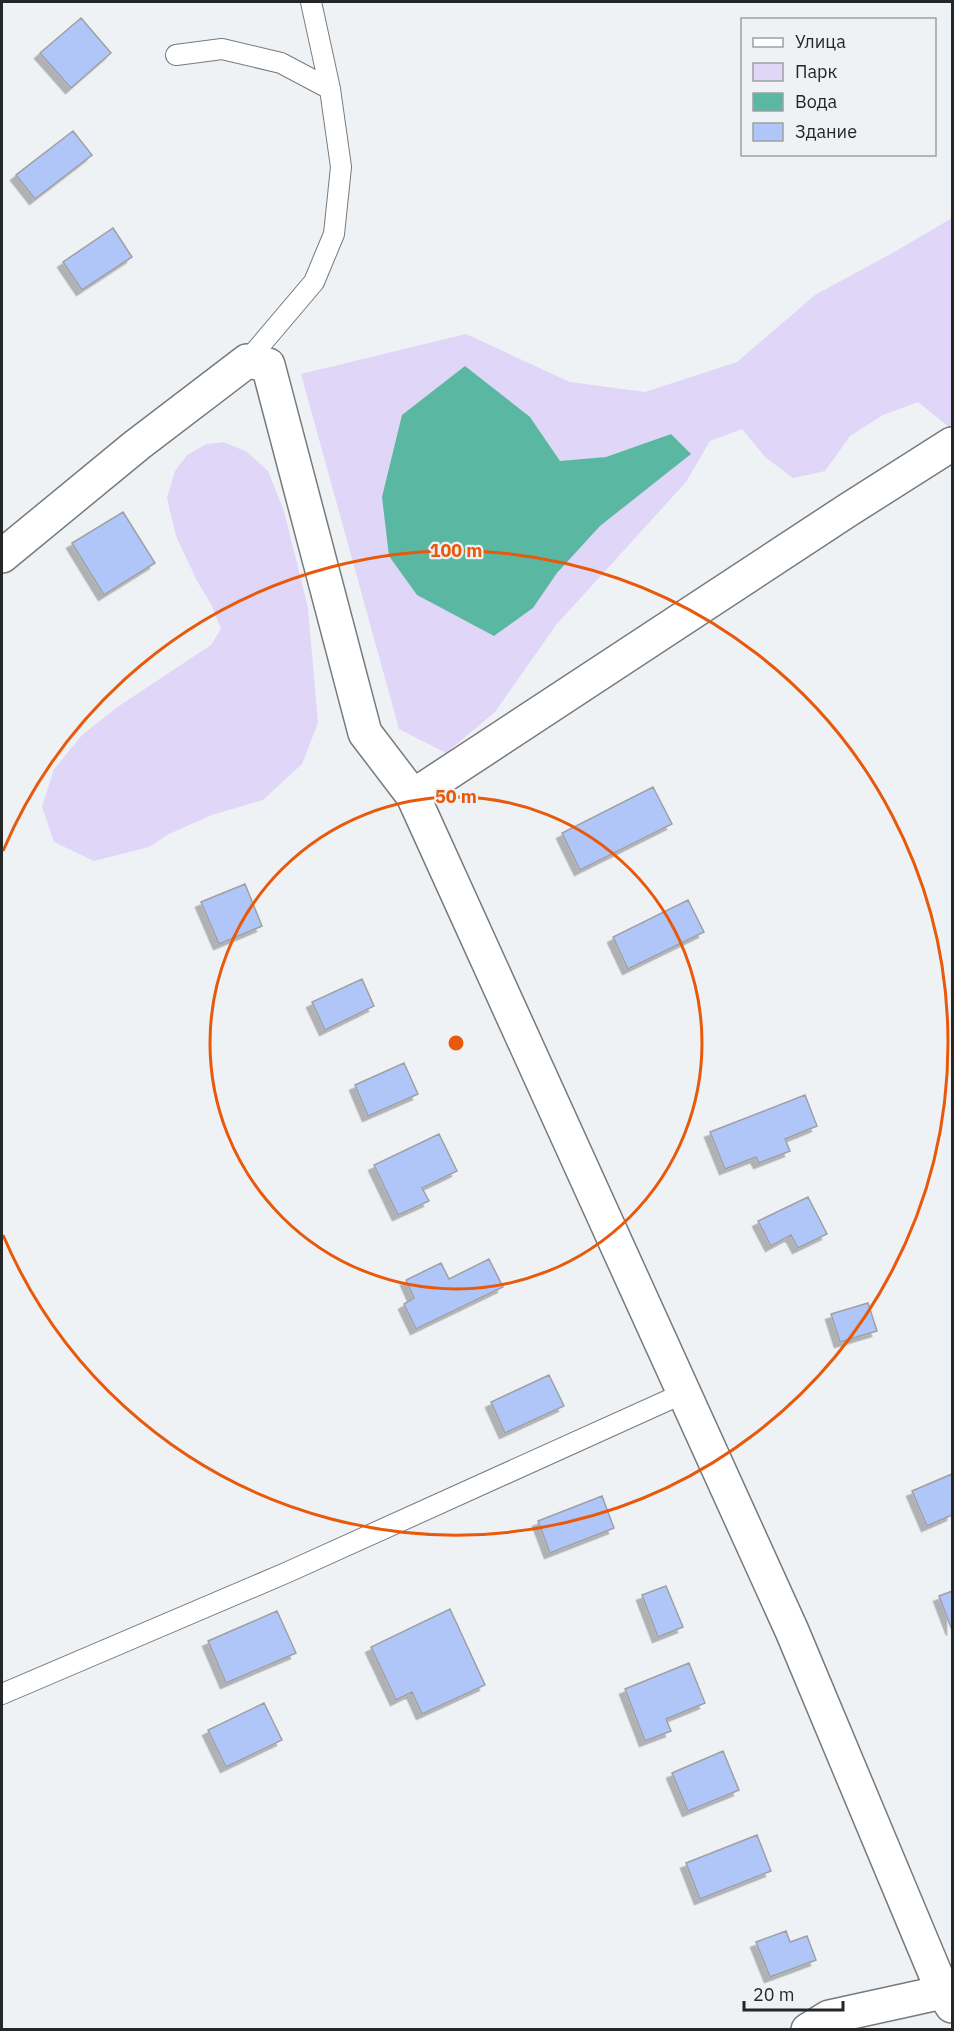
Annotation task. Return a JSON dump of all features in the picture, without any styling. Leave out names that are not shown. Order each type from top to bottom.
[{"type":"street","points":[[2,556],[137,445],[248,361],[268,364],[365,733],[413,796],[792,1631],[948,1999],[829,2017],[808,2030]]},
{"type":"street","points":[[413,796],[952,444]]},
{"type":"lane","points":[[248,361],[314,282],[334,234],[341,167],[330,88],[311,2]]},
{"type":"lane","points":[[176,55],[222,49],[281,63],[330,88]]},
{"type":"lane","points":[[2,1694],[288,1572],[684,1394]]},
{"type":"green space","points":[[952,218],[952,425],[949,427],[918,402],[883,415],[850,436],[825,471],[793,478],[765,457],[742,429],[710,441],[686,482],[556,625],[495,712],[446,753],[399,729],[301,374],[466,334],[570,382],[645,392],[737,362],[815,295]],"holes":[[[530,417],[560,462],[606,457],[671,434],[690,454],[600,526],[557,573],[533,608],[494,636]]]},
{"type":"green space","points":[[224,442],[247,452],[268,471],[284,511],[308,608],[318,723],[302,764],[263,800],[212,815],[169,834],[149,847],[94,861],[54,842],[42,807],[54,769],[83,734],[119,706],[211,645],[221,629],[211,604],[197,581],[176,536],[167,498],[175,471],[187,455],[207,444]]},
{"type":"water","points":[[465,366],[530,417],[560,461],[606,457],[671,434],[691,454],[600,526],[557,573],[533,608],[494,636],[417,595],[389,556],[382,497],[402,415]]},
{"type":"building","points":[[81,18],[111,53],[71,88],[40,53]]},
{"type":"building","points":[[73,131],[92,155],[35,199],[16,175]]},
{"type":"building","points":[[113,228],[132,257],[82,290],[63,262]]},
{"type":"building","points":[[123,512],[155,563],[104,595],[72,543]]},
{"type":"building","points":[[653,787],[672,824],[580,870],[562,833]]},
{"type":"building","points":[[245,884],[262,926],[219,944],[201,902]]},
{"type":"building","points":[[688,900],[704,932],[628,969],[613,937]]},
{"type":"building","points":[[362,979],[374,1006],[325,1030],[312,1002]]},
{"type":"building","points":[[404,1063],[418,1094],[368,1116],[355,1085]]},
{"type":"building","points":[[805,1095],[817,1126],[785,1139],[790,1151],[759,1163],[756,1157],[725,1169],[710,1132]]},
{"type":"building","points":[[439,1134],[457,1171],[422,1188],[429,1201],[398,1215],[374,1165]]},
{"type":"building","points":[[808,1197],[827,1234],[798,1248],[791,1235],[771,1246],[758,1221]]},
{"type":"building","points":[[489,1259],[503,1287],[416,1329],[404,1304],[414,1298],[406,1280],[441,1263],[449,1279]]},
{"type":"building","points":[[868,1303],[877,1331],[840,1342],[831,1314]]},
{"type":"building","points":[[549,1375],[564,1406],[505,1433],[491,1402]]},
{"type":"building","points":[[952,1474],[952,1515],[927,1526],[912,1491]]},
{"type":"building","points":[[602,1496],[614,1528],[550,1553],[538,1521]]},
{"type":"building","points":[[666,1586],[683,1627],[658,1637],[642,1595]]},
{"type":"building","points":[[952,1591],[952,1630],[939,1596]]},
{"type":"building","points":[[450,1609],[485,1685],[422,1714],[412,1692],[396,1700],[371,1647]]},
{"type":"building","points":[[277,1611],[296,1653],[226,1683],[208,1641]]},
{"type":"building","points":[[689,1663],[705,1703],[666,1719],[671,1731],[645,1741],[625,1689]]},
{"type":"building","points":[[264,1703],[282,1740],[226,1767],[208,1730]]},
{"type":"building","points":[[723,1751],[739,1790],[688,1811],[672,1773]]},
{"type":"building","points":[[757,1835],[771,1871],[700,1899],[686,1863]]},
{"type":"building","points":[[786,1931],[790,1942],[807,1936],[816,1960],[770,1977],[756,1942]]}]
